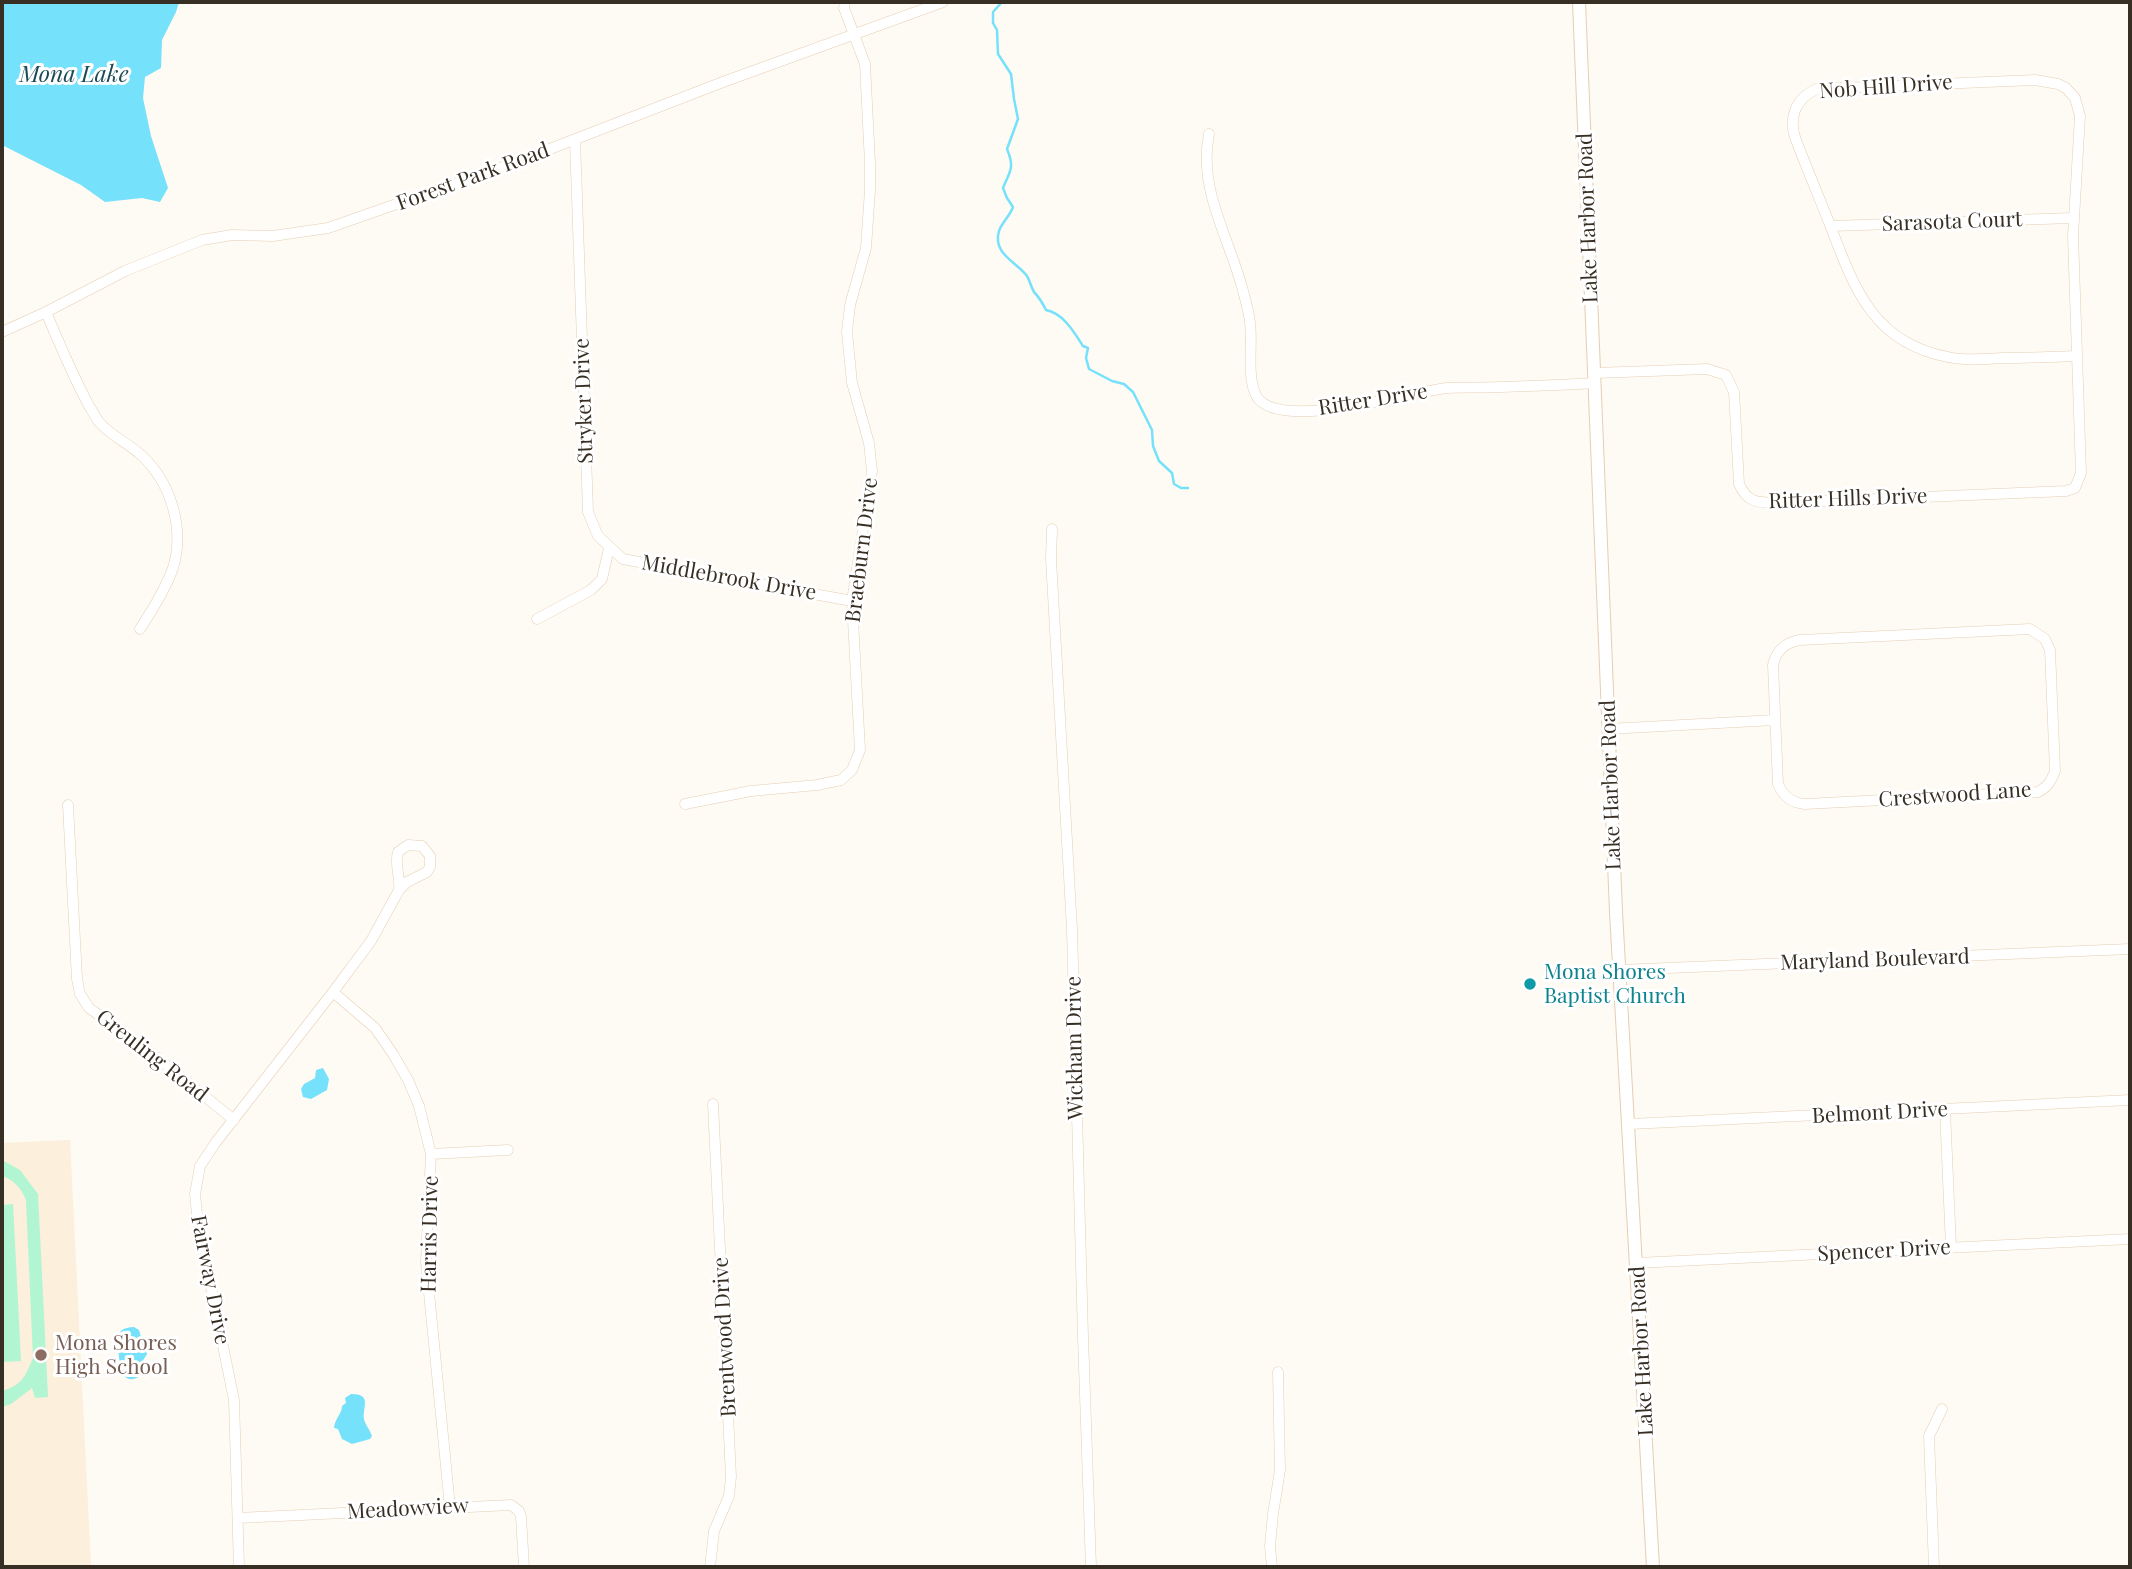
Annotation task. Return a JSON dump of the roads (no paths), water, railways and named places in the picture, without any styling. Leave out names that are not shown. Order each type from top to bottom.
[{"type":"street","name":"Braeburn Drive","points":[[685,804],[751,790],[817,785],[841,780],[852,770],[860,750],[852,601],[872,471],[869,443],[852,383],[847,332],[850,305],[866,248],[870,190],[865,64],[844,8],[845,2]]},
{"type":"street","name":"Forest Park Road","points":[[2,332],[125,271],[202,240],[232,235],[273,236],[328,228],[453,185],[943,2]]},
{"type":"street","name":"Lake Harbor Road","points":[[1579,2],[1619,970],[1630,1124],[1653,1567]]},
{"type":"street","name":"Nob Hill Drive","points":[[2076,356],[1965,359],[1939,355],[1911,345],[1883,326],[1860,297],[1843,262],[1793,132],[1794,113],[1809,92],[1817,89],[2045,80],[2058,84],[2071,93],[2078,104],[2080,116],[2073,218],[2081,473],[2079,482]]},
{"type":"street","name":"Ritter Drive","points":[[1209,134],[1205,152],[1207,178],[1222,233],[1242,286],[1251,324],[1254,388],[1257,397],[1264,404],[1282,410],[1356,407],[1448,388],[1595,378]]},
{"type":"street","name":"Stryker Drive","points":[[575,140],[588,512],[598,537],[609,548]]},
{"type":"street","name":"Sarasota Court","points":[[1830,226],[2073,218]]},
{"type":"street","points":[[46,312],[73,374],[99,422],[156,470],[166,487],[173,509],[177,542],[173,566],[167,582],[140,629]]},
{"type":"street","name":"Ritter Hills Drive","points":[[1595,378],[1707,369],[1726,375],[1734,392],[1739,484],[1744,494],[1754,501],[1781,503],[2066,491],[2079,482]]},
{"type":"street","name":"Wickham Drive","points":[[1052,528],[1051,559],[1072,929],[1091,1567]]},
{"type":"street","name":"Middlebrook Drive","points":[[609,548],[623,559],[852,601]]},
{"type":"street","points":[[537,620],[591,590],[601,579],[609,548]]},
{"type":"street","name":"Crestwood Lane","points":[[2030,629],[2045,639],[2050,650],[2055,771],[2047,786],[2038,792],[1799,803],[1788,799],[1778,784],[1775,720],[1774,659],[1784,646],[1794,641],[2030,629]]},
{"type":"street","points":[[1608,729],[1775,720]]},
{"type":"street","name":"Greuling Road","points":[[68,805],[80,994],[89,1008],[145,1048],[234,1120]]},
{"type":"street","name":"Fairway Drive","points":[[239,1567],[233,1400],[198,1224],[195,1194],[200,1166],[370,941],[399,890],[407,882],[425,874],[430,867],[430,856],[422,846],[408,845],[398,852],[396,860],[399,890]]},
{"type":"street","name":"Maryland Boulevard","points":[[1619,970],[2130,949]]},
{"type":"street","name":"Harris Drive","points":[[333,992],[374,1028],[393,1054],[419,1105],[431,1154],[431,1200],[426,1262],[450,1507]]},
{"type":"street","name":"Belmont Drive","points":[[1630,1124],[2130,1100]]},
{"type":"street","name":"Brentwood Drive","points":[[710,1567],[714,1531],[729,1496],[732,1476],[713,1104]]},
{"type":"street","points":[[1945,1110],[1951,1247]]},
{"type":"street","points":[[431,1154],[508,1150]]},
{"type":"street","name":"Spencer Drive","points":[[1637,1263],[2130,1239]]},
{"type":"street","points":[[1272,1567],[1271,1535],[1280,1470],[1278,1372]]},
{"type":"street","points":[[1934,1567],[1929,1436],[1942,1409]]},
{"type":"street","name":"Meadowview","points":[[238,1518],[504,1504],[515,1507],[522,1517],[524,1567]]},
{"type":"water","name":"Mona Lake","points":[[2,2],[179,2],[162,40],[161,68],[145,77],[143,98],[151,136],[168,188],[160,202],[142,198],[105,202],[81,185],[2,145]]},
{"type":"water","points":[[323,1068],[329,1079],[327,1090],[311,1099],[303,1097],[301,1089],[304,1084],[315,1078],[316,1070]]},
{"type":"water","points":[[134,1327],[139,1330],[142,1341],[146,1344],[147,1354],[142,1362],[143,1374],[132,1379],[122,1372],[118,1337],[122,1330]]},
{"type":"water","points":[[351,1394],[364,1399],[364,1419],[372,1436],[352,1444],[342,1439],[338,1429],[334,1428],[342,1406],[346,1403],[345,1398]]},
{"type":"waterway","points":[[1002,2],[993,12],[993,23],[997,30],[998,54],[1011,74],[1018,119],[1007,149],[1011,165],[1003,188],[1013,207],[999,231],[999,246],[1027,276],[1046,310],[1063,319],[1083,346],[1088,348],[1086,358],[1089,369],[1124,384],[1133,392],[1152,430],[1153,446],[1159,461],[1172,473],[1174,484],[1188,488]]},
{"type":"place","name":"Mona Shores Baptist Church","points":[[1530,984]]},
{"type":"place","name":"Mona Shores High School","points":[[41,1355]]}]
